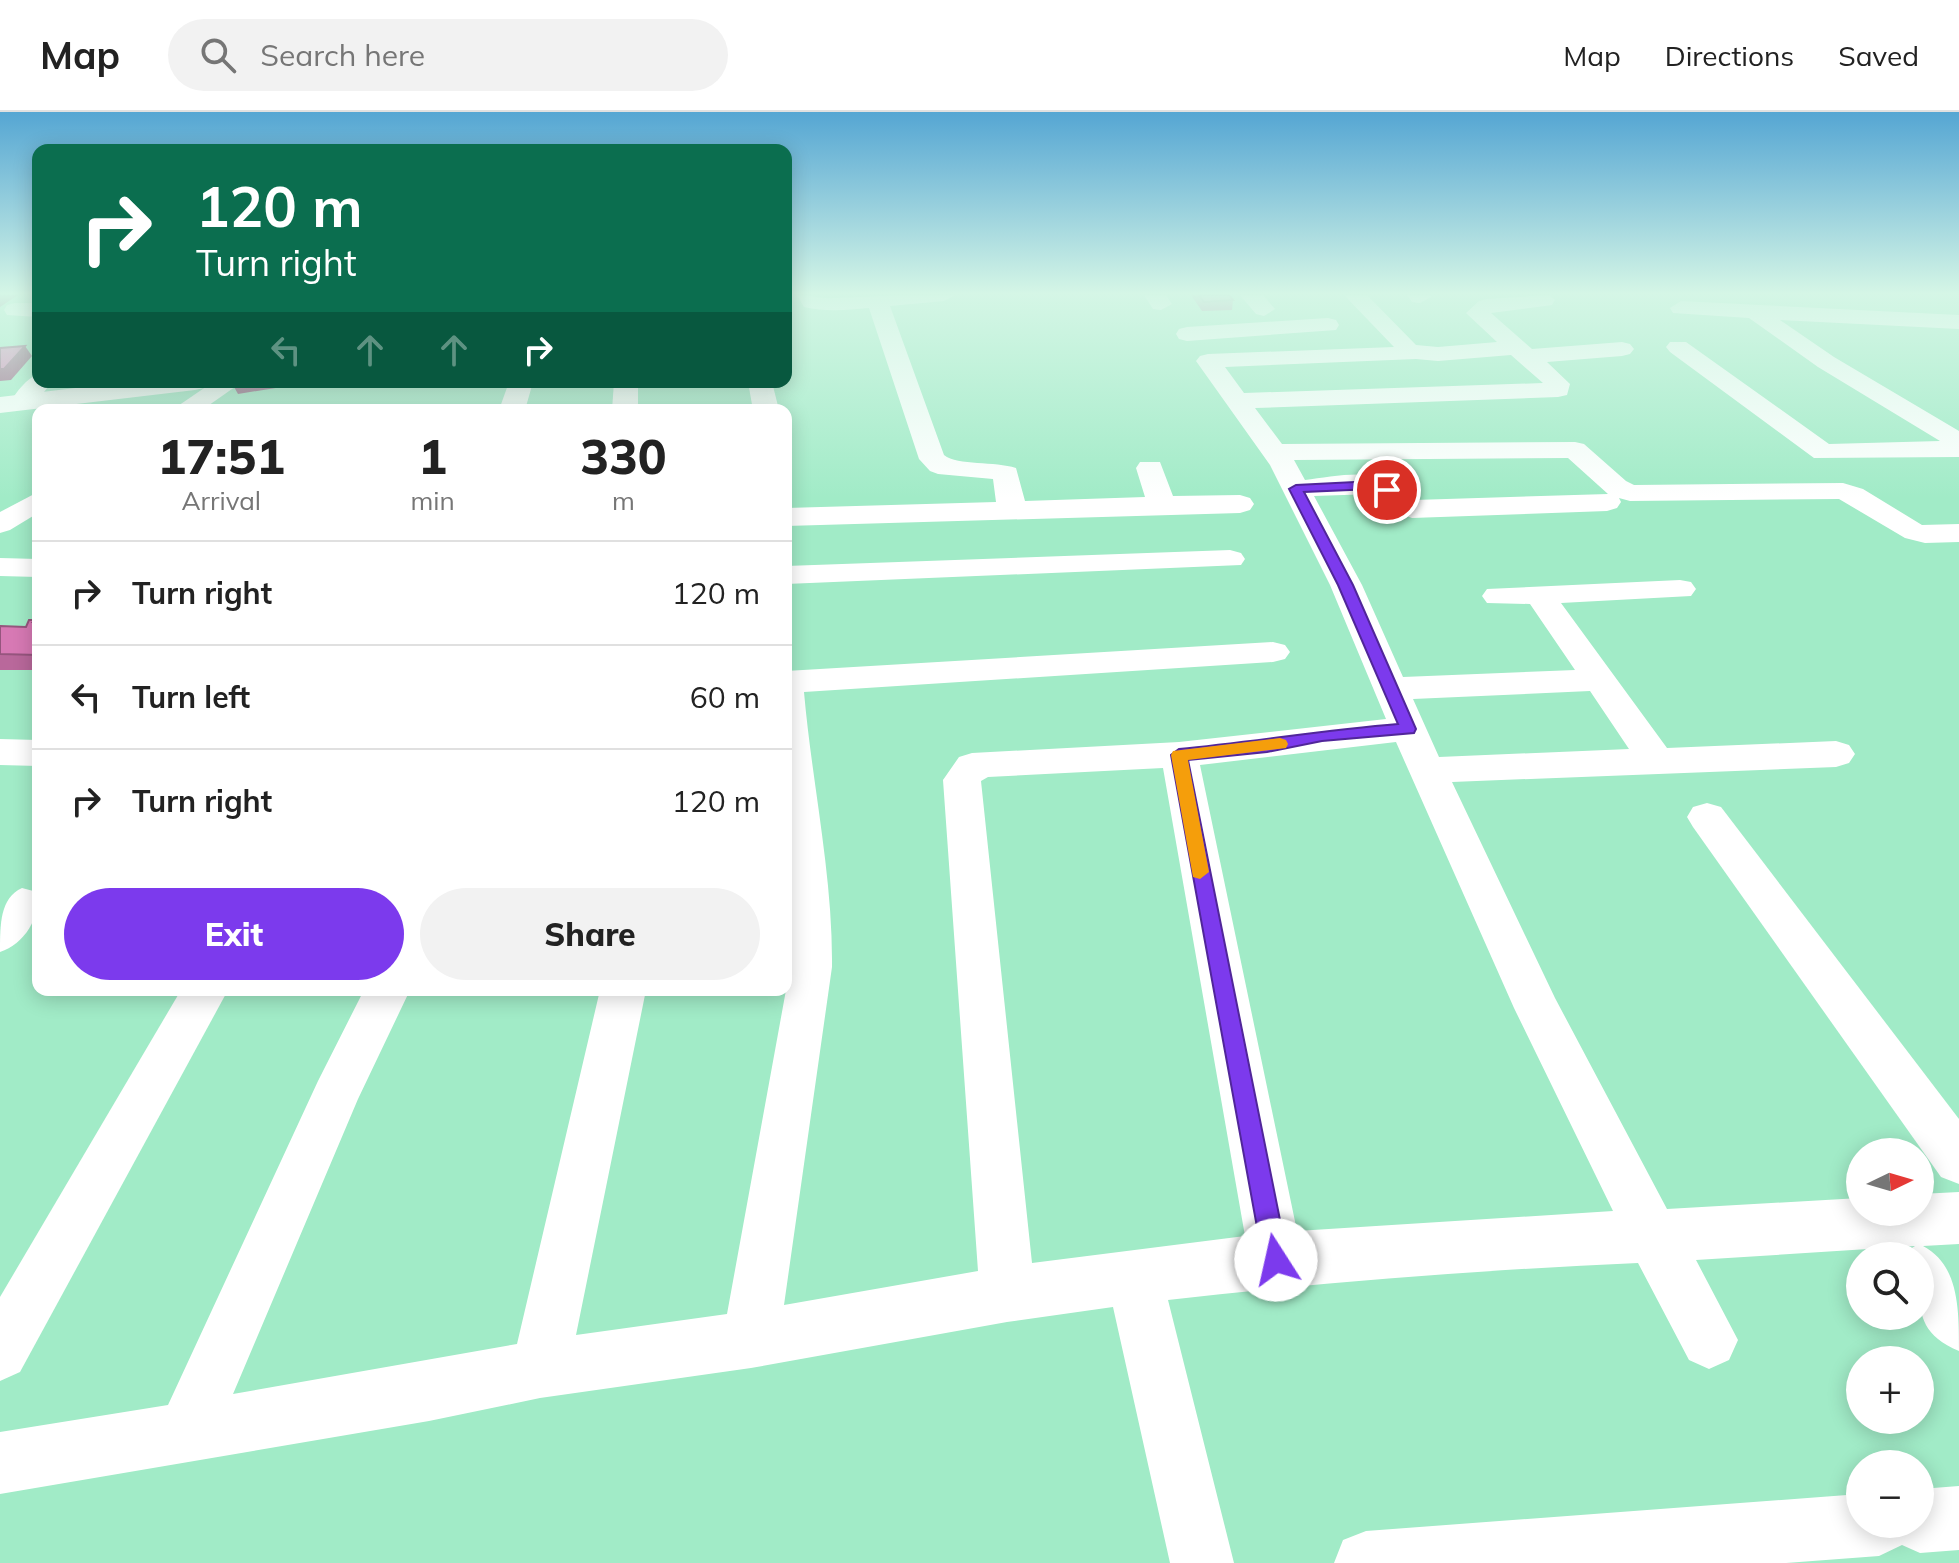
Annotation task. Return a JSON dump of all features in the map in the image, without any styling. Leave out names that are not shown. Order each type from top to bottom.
[{"type":"main road","points":[[21,397],[125,388]]},
{"type":"street","points":[[898,363],[932,459],[948,468],[988,469],[1006,474],[1012,510]]},
{"type":"street","points":[[1209,363],[1268,443],[1346,585],[1408,729],[1537,1008],[1709,1340]]},
{"type":"street","points":[[1268,443],[1484,420],[1429,363]]},
{"type":"street","points":[[1236,401],[1558,390],[1558,384],[1533,363]]},
{"type":"street","points":[[1700,363],[1823,452],[1959,443]]},
{"type":"street","points":[[1827,363],[1959,443]]},
{"type":"street","points":[[195,404],[220,388]]},
{"type":"street","points":[[1268,443],[1575,450],[1616,487],[1630,493],[1843,491],[1860,497],[1893,522],[1913,532],[1959,533]]},
{"type":"street","points":[[1150,468],[1162,505]]},
{"type":"street","points":[[1296,489],[1375,485],[1387,490],[1399,505],[1412,509],[1607,502]]},
{"type":"street","points":[[792,517],[1240,504]]},
{"type":"street","points":[[0,526],[32,505]]},
{"type":"street","points":[[0,526],[32,529]]},
{"type":"street","points":[[792,575],[1230,559]]},
{"type":"street","points":[[0,567],[32,568]]},
{"type":"street","points":[[1498,606],[1546,604],[1680,589]]},
{"type":"street","points":[[1546,604],[1622,611]]},
{"type":"street","points":[[1546,604],[1657,761]]},
{"type":"street","points":[[792,684],[1273,652]]},
{"type":"street","points":[[1392,689],[1599,680]]},
{"type":"street","points":[[1007,1294],[962,780],[972,766],[988,764],[1179,755],[1267,747],[1322,736],[1408,729]]},
{"type":"street","points":[[0,752],[32,753]]},
{"type":"street","points":[[1427,770],[1836,754]]},
{"type":"street","points":[[1179,755],[1276,1260]]},
{"type":"street","points":[[751,1339],[810,967],[811,921],[792,788]]},
{"type":"street","points":[[1707,817],[1959,1160]]},
{"type":"street","points":[[0,1352],[202,996]]},
{"type":"street","points":[[186,1433],[335,1096],[384,996]]},
{"type":"street","points":[[540,1369],[622,996]]},
{"type":"street","points":[[3,1467],[540,1369],[751,1339],[1007,1294],[1134,1276],[1276,1260],[1511,1242],[1653,1236],[1894,1239],[1959,1218]]},
{"type":"street","points":[[1134,1276],[1202,1563]]},
{"type":"street","points":[[1934,1290],[1959,1323]]},
{"type":"street","points":[[1934,1520],[1959,1518]]},
{"type":"street","points":[[1366,1563],[1846,1527]]},
{"type":"building","points":[[0,363],[10,363],[4,369],[0,369]]},
{"type":"building","points":[[32,620],[32,655],[0,654],[0,626],[26,627]]},
{"type":"slow traffic","points":[[1200,872],[1179,755],[1280,744]]},
{"type":"route","points":[[1276,1260],[1179,755],[1267,747],[1322,736],[1408,729],[1346,585],[1296,489],[1375,485],[1387,490]]}]
